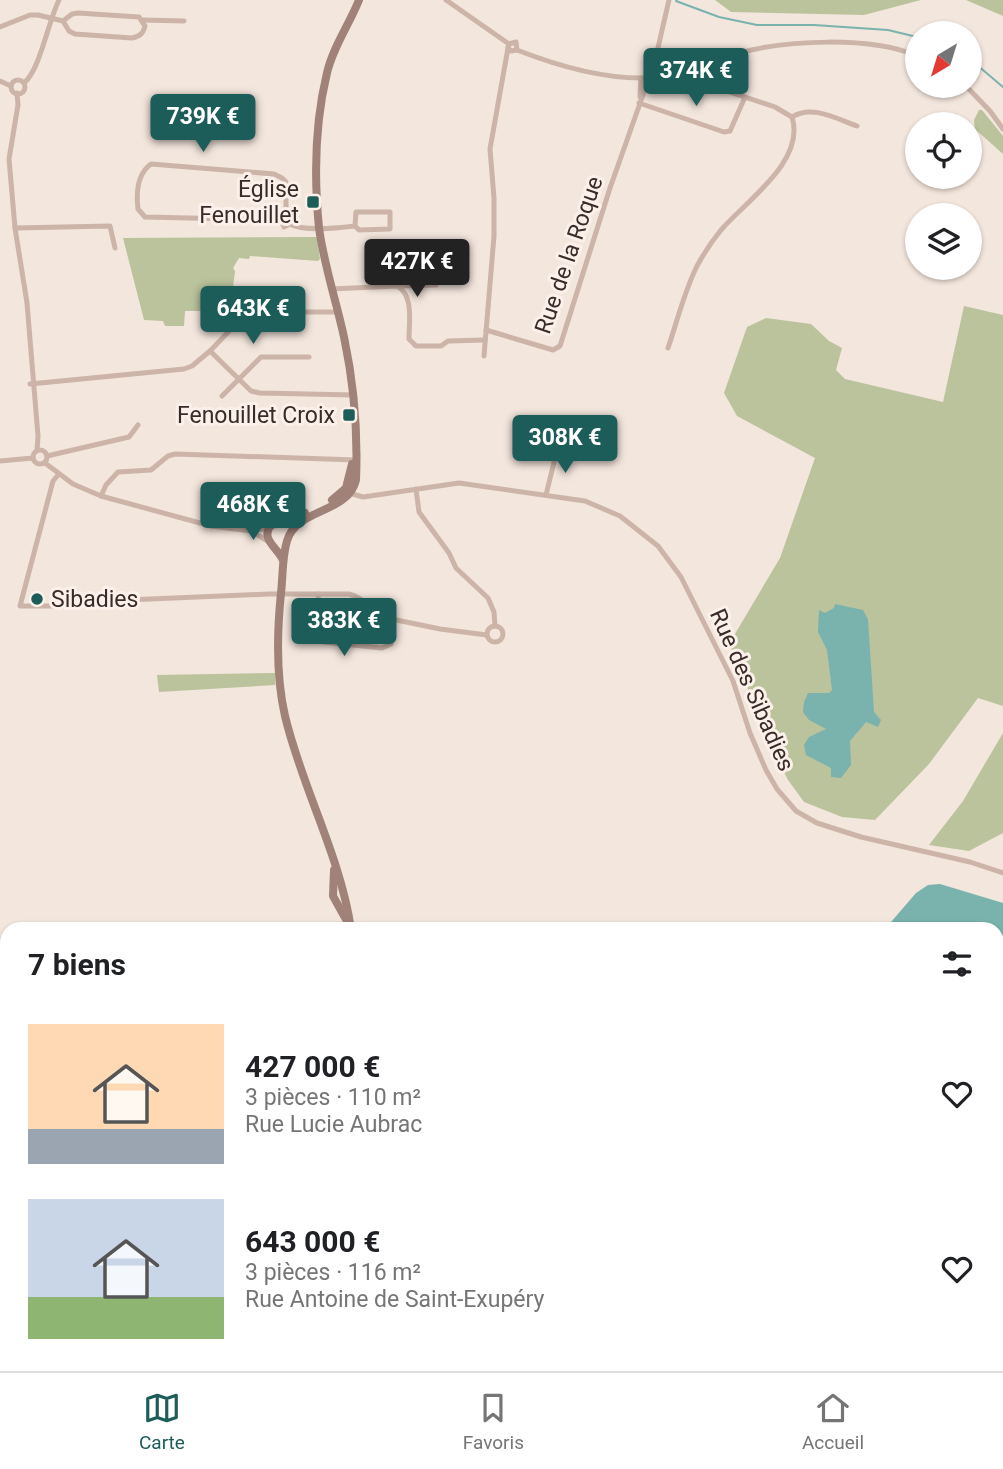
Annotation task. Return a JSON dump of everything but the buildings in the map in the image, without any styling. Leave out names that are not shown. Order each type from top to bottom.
[{"type":"main road","points":[[349,490],[355,436],[354,395],[320,228],[318,133],[327,74],[337,45],[359,0]]},
{"type":"main road","points":[[284,562],[266,535],[269,528],[329,502],[349,490]]},
{"type":"main road","points":[[271,543],[280,545],[299,522],[349,490]]},
{"type":"main road","points":[[278,523],[285,527],[287,538],[279,630],[285,713],[339,874],[349,922]]},
{"type":"street","points":[[17,93],[23,91],[23,83],[34,72],[50,19],[59,0]]},
{"type":"street","points":[[446,0],[512,48],[564,67],[641,78],[685,72],[771,45],[853,43],[905,51]]},
{"type":"street","name":"Rue de la Roque","points":[[486,330],[553,350],[560,346],[639,103],[650,78],[669,0]]},
{"type":"street","points":[[0,27],[30,15],[63,21],[78,13],[184,21]]},
{"type":"street","points":[[63,21],[69,31],[75,34],[132,38],[140,36],[144,31],[143,20]]},
{"type":"street","points":[[484,356],[494,223],[490,149],[506,65],[512,48]]},
{"type":"street","points":[[655,60],[659,77]]},
{"type":"street","points":[[668,348],[697,266],[720,231],[770,178],[789,153],[795,127],[792,117],[775,107],[694,80],[685,72]]},
{"type":"street","name":"Rue de la Roque","points":[[639,103],[641,78]]},
{"type":"street","points":[[0,80],[17,93],[18,105],[9,159],[15,228],[27,303],[38,436],[37,451],[33,458]]},
{"type":"street","points":[[11,86],[15,80],[23,83]]},
{"type":"street","points":[[639,103],[724,132],[730,131],[744,97]]},
{"type":"street","points":[[979,98],[1003,129]]},
{"type":"street","points":[[792,117],[804,110],[857,126]]},
{"type":"street","points":[[290,224],[285,227],[282,222],[276,220],[145,217],[138,209],[139,178],[143,170],[151,164],[278,175],[285,182],[286,217],[290,224],[301,228],[355,226],[359,230],[390,229],[390,212],[356,212],[355,226]]},
{"type":"street","points":[[15,228],[110,226],[115,248]]},
{"type":"street","points":[[331,289],[436,285]]},
{"type":"street","points":[[397,286],[405,293],[408,301],[411,344],[441,346],[448,341],[485,340]]},
{"type":"street","points":[[32,384],[184,369],[210,351],[233,327],[253,324],[271,312],[337,312]]},
{"type":"street","points":[[210,351],[251,391],[354,395]]},
{"type":"street","points":[[222,396],[261,357],[309,357]]},
{"type":"street","points":[[33,458],[38,464],[46,457],[129,437],[138,425]]},
{"type":"street","points":[[38,436],[46,457],[58,475],[102,496],[211,526],[251,531],[269,528]]},
{"type":"street","points":[[546,495],[555,458],[563,447]]},
{"type":"street","points":[[37,451],[46,457]]},
{"type":"street","points":[[102,496],[106,485],[118,472],[151,470],[168,456],[175,454],[352,460]]},
{"type":"street","points":[[0,461],[33,458]]},
{"type":"street","points":[[58,475],[53,481],[20,606],[66,606],[80,602],[281,594],[349,594],[358,596],[374,613],[394,620],[487,635],[491,641],[500,639],[501,630],[495,626]]},
{"type":"street","name":"Rue des Sibadies","points":[[349,490],[363,497],[459,483],[586,501],[601,506],[645,534],[681,577],[733,681],[750,733],[766,770],[777,789],[796,811],[817,822],[861,836],[970,862],[1003,873]]},
{"type":"street","points":[[416,489],[419,513],[456,568],[488,598],[494,612],[495,626]]},
{"type":"street","points":[[251,531],[271,543]]},
{"type":"street","points":[[318,594],[319,634],[320,640],[324,642],[382,648],[391,644],[394,620]]},
{"type":"street","points":[[487,635],[490,628],[495,626]]},
{"type":"green space","points":[[715,0],[921,0],[864,15],[731,12]]},
{"type":"green space","points":[[966,0],[1003,0],[1003,16]]},
{"type":"green space","points":[[982,110],[1003,136],[1003,154],[982,135],[982,112],[978,112]]},
{"type":"green space","points":[[317,237],[318,261],[250,256],[249,259],[239,258],[233,268],[235,271],[230,311],[185,311],[184,326],[165,326],[163,321],[144,320],[123,238]]},
{"type":"green space","points":[[964,306],[1003,315],[1003,706],[978,698],[929,764],[875,820],[842,817],[804,802],[788,780],[754,714],[745,678],[729,644],[780,558],[815,458],[737,416],[724,393],[747,327],[766,318],[811,324],[829,341],[842,348],[836,370],[845,379],[943,402]]},
{"type":"green space","points":[[275,673],[275,685],[159,692],[157,675]]},
{"type":"green space","points":[[1003,733],[1003,833],[969,851],[929,845],[963,801]]},
{"type":"water","points":[[835,604],[863,610],[868,619],[874,712],[881,720],[878,727],[866,722],[850,741],[851,765],[841,778],[831,777],[831,768],[806,755],[804,745],[809,737],[826,729],[809,720],[803,712],[808,693],[829,693],[832,690],[827,650],[818,632],[819,610],[825,613],[834,608]]},
{"type":"water","points":[[940,884],[1003,903],[1003,922],[891,922],[916,893],[928,885]]},
{"type":"waterway","points":[[676,1],[719,17],[757,25],[814,25],[888,30],[905,34]]},
{"type":"waterway","points":[[982,69],[1003,87]]},
{"type":"place","name":"Église Fenouillet","points":[[313,202]]},
{"type":"place","name":"Fenouillet Croix","points":[[349,415]]},
{"type":"place","name":"Sibadies","points":[[37,599]]}]
